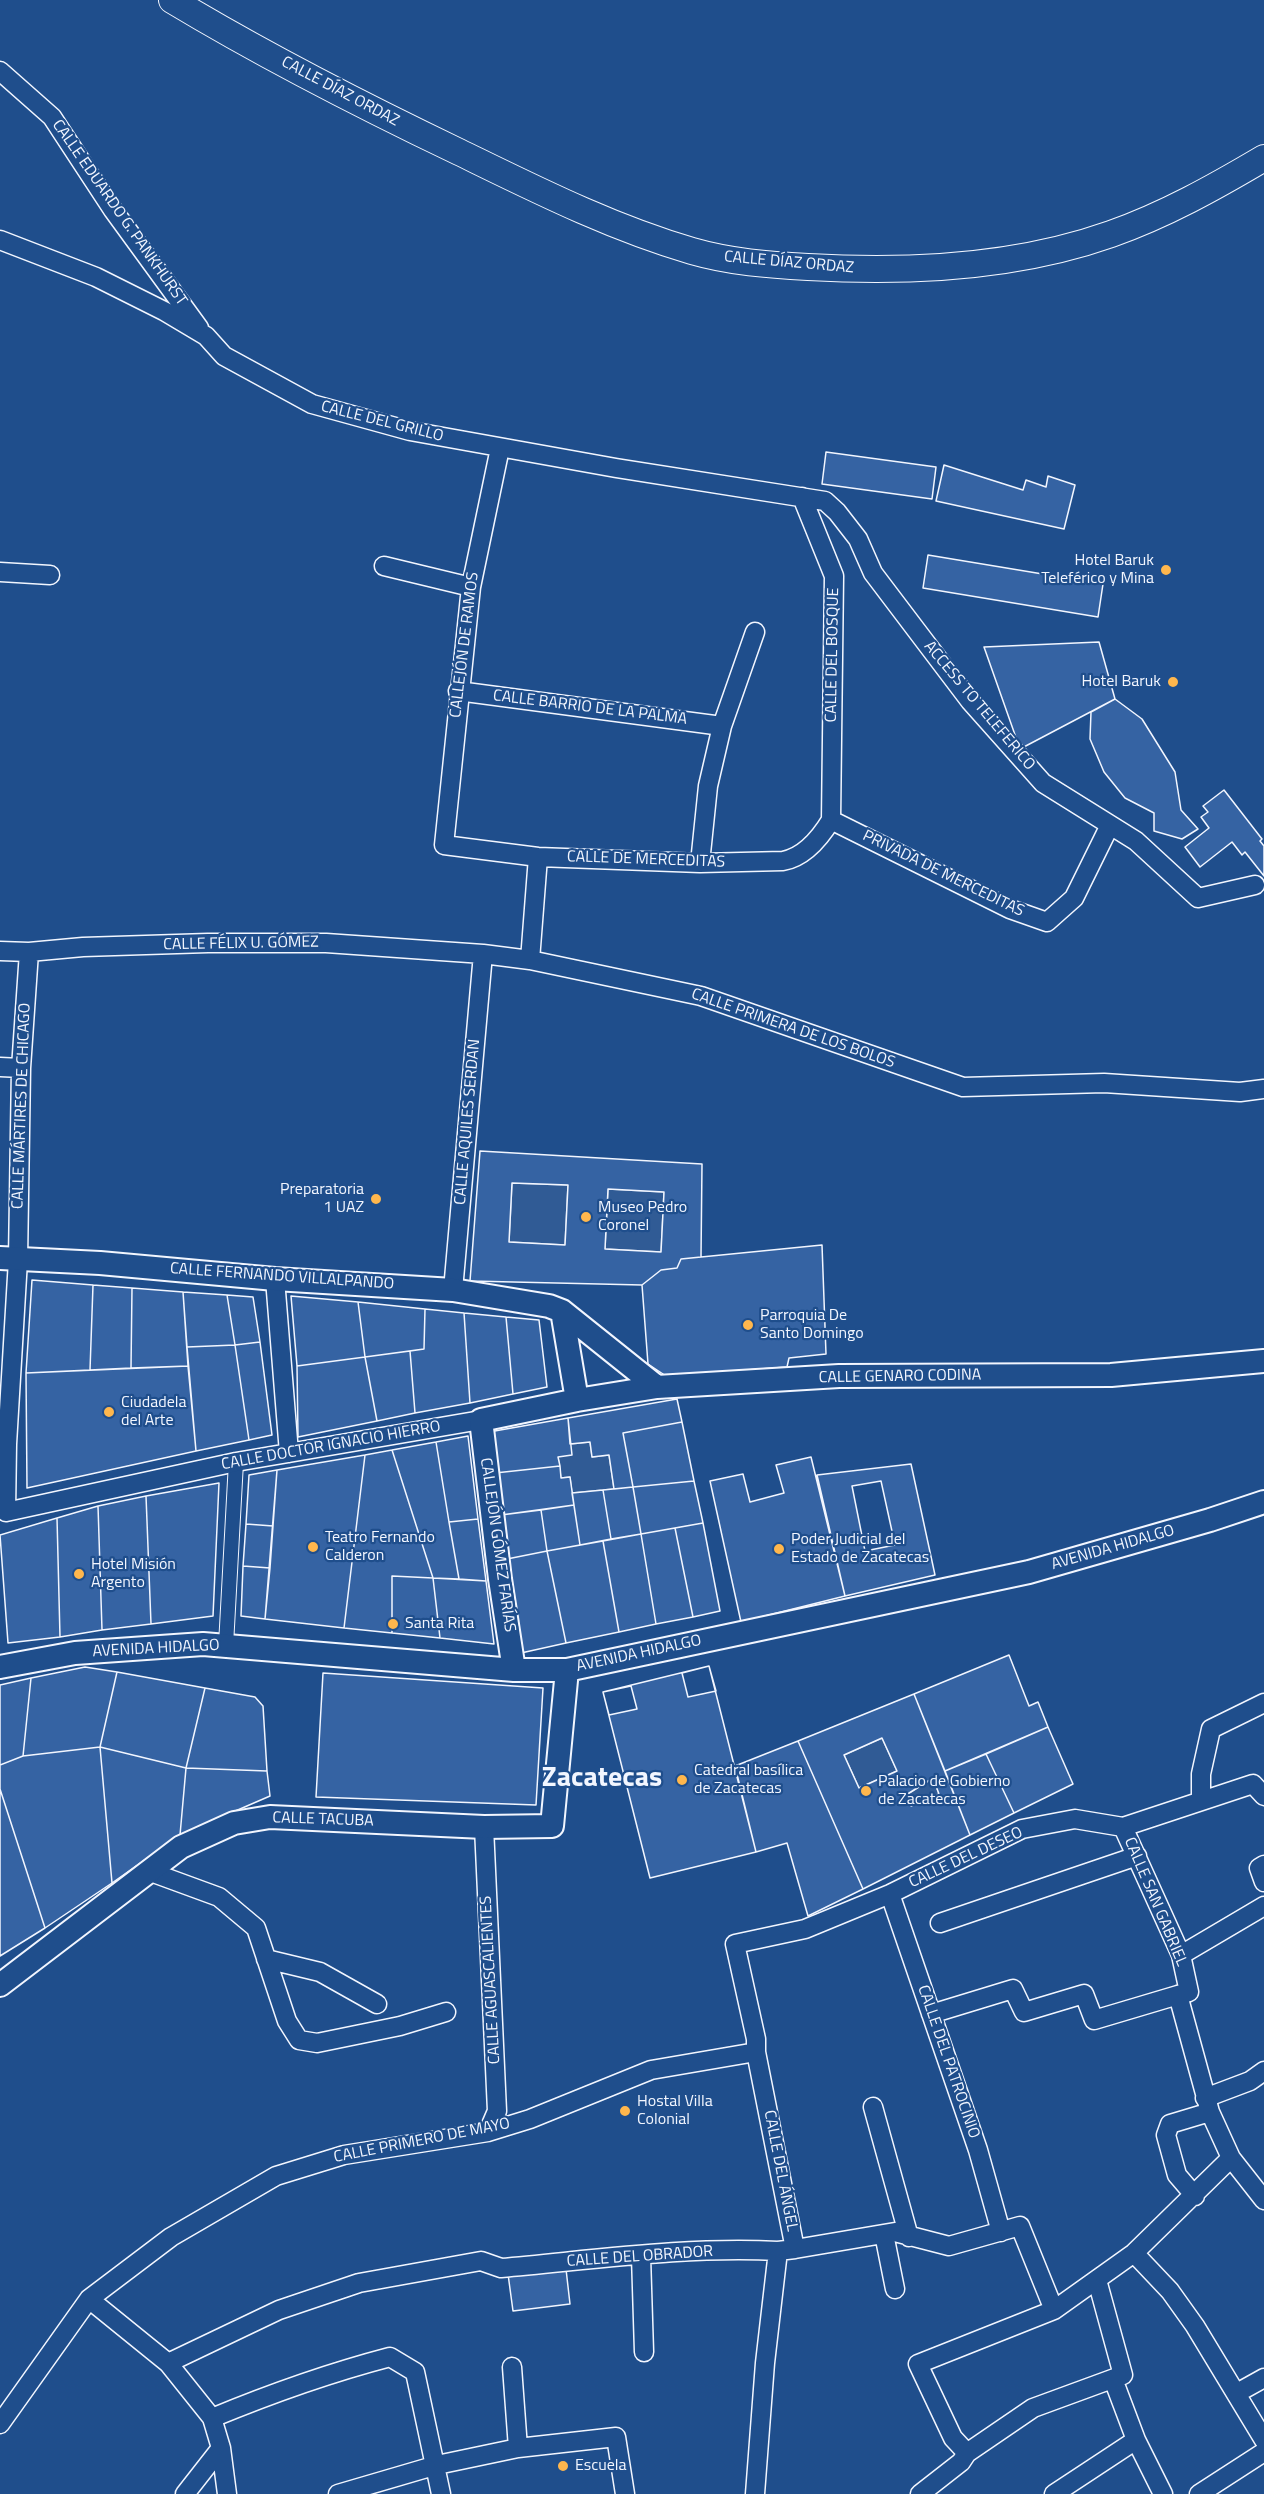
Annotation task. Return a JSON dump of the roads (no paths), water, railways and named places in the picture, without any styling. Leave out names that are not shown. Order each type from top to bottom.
[{"type":"main road","name":"CALLE DÍAZ ORDAZ","points":[[172,0],[373,111],[560,201],[624,229],[694,252],[734,261],[794,267],[890,270],[997,261],[1108,236],[1143,222],[1216,186],[1264,158]]},
{"type":"street","name":"CALLE EDUARDO G. PANKHURST","points":[[0,70],[52,117],[113,210],[206,336]]},
{"type":"street","name":"CALLE DEL GRILLO","points":[[0,240],[96,277],[164,311],[206,336],[224,356],[312,404],[410,431],[500,448],[802,497]]},
{"type":"street","name":"CALLEJÓN DE RAMOS","points":[[444,844],[458,691],[471,587],[500,448]]},
{"type":"street","name":"CALLE DEL BOSQUE","points":[[802,497],[834,576],[831,820]]},
{"type":"street","name":"ACCESS TO TELEFERICO","points":[[802,497],[825,501],[837,512],[858,540],[873,573],[970,701],[1043,783],[1136,841],[1198,898],[1255,885]]},
{"type":"street","points":[[384,566],[471,587]]},
{"type":"street","points":[[0,572],[50,575]]},
{"type":"street","points":[[700,863],[708,786],[722,726],[754,632]]},
{"type":"street","name":"CALLE BARRIO DE LA PALMA","points":[[458,691],[722,726]]},
{"type":"street","name":"PRIVADA DE MERCEDITAS","points":[[831,820],[1010,909],[1047,922],[1074,898],[1110,825]]},
{"type":"street","name":"CALLE DE MERCEDITAS","points":[[444,844],[538,857],[700,863],[783,861],[793,859],[820,837],[831,820]]},
{"type":"street","points":[[530,960],[538,857]]},
{"type":"street","name":"CALLE FÉLIX U. GÓMEZ","points":[[0,951],[29,952],[84,947],[208,943],[326,943],[483,954]]},
{"type":"street","name":"CALLE MÁRTIRES DE CHICAGO","points":[[3,1516],[7,1444],[9,1259],[29,952]]},
{"type":"street","name":"CALLE PRIMERA DE LOS BOLOS","points":[[483,954],[530,960],[701,996],[963,1087],[1104,1083],[1240,1092],[1264,1089]]},
{"type":"street","name":"CALLE AQUILES SERDAN","points":[[453,1290],[483,954]]},
{"type":"street","points":[[0,1067],[21,1068]]},
{"type":"street","name":"CALLE FERNANDO VILLALPANDO","points":[[9,1259],[100,1263],[275,1279],[453,1290],[549,1306],[562,1311]]},
{"type":"street","points":[[275,1279],[289,1453]]},
{"type":"street","points":[[562,1311],[657,1387]]},
{"type":"street","points":[[562,1311],[577,1400]]},
{"type":"street","name":"CALLE GENARO CODINA","points":[[657,1387],[839,1376],[1111,1375],[1264,1360]]},
{"type":"street","name":"CALLE DOCTOR IGNACIO HIERRO","points":[[3,1516],[237,1462],[657,1387]]},
{"type":"street","name":"CALLEJÓN GÓMEZ FARÍAS","points":[[481,1420],[497,1557],[514,1670]]},
{"type":"street","points":[[226,1645],[237,1462]]},
{"type":"street","name":"AVENIDA HIDALGO","points":[[0,1667],[75,1653],[204,1644],[514,1670],[567,1670],[1029,1572],[1210,1520],[1264,1502]]},
{"type":"street","name":"CALLE TACUBA","points":[[1,1986],[182,1846],[234,1823],[270,1818],[484,1827],[552,1826],[567,1670]]},
{"type":"street","points":[[1201,1801],[1201,1774],[1211,1730],[1264,1703]]},
{"type":"street","name":"CALLE DEL DESEO","points":[[735,1944],[805,1929],[890,1894],[1022,1829],[1075,1819],[1123,1827],[1253,1784],[1264,1796]]},
{"type":"street","name":"CALLE AGUASCALIENTES","points":[[484,1827],[497,2111],[488,2132]]},
{"type":"street","name":"CALLE SAN GABRIEL","points":[[1123,1827],[1181,1955],[1189,1992],[1178,1995]]},
{"type":"street","points":[[940,1923],[1137,1856]]},
{"type":"street","points":[[148,1871],[219,1897],[256,1928],[287,2021],[299,2040],[317,2043],[400,2026],[446,2013]]},
{"type":"street","name":"CALLE DEL PATROCINIO","points":[[890,1894],[978,2150],[1001,2232]]},
{"type":"street","points":[[1181,1955],[1264,1906]]},
{"type":"street","name":"CALLE DEL ÁNGEL","points":[[735,1944],[756,2039],[756,2052],[787,2250],[765,2363],[755,2494]]},
{"type":"street","points":[[266,1959],[320,1972],[377,2004]]},
{"type":"street","points":[[931,2014],[1013,1989],[1024,2012],[1084,1994],[1094,2020],[1178,1995],[1208,2105],[1231,2158],[1264,2200]]},
{"type":"street","name":"CALLE PRIMERO DE MAYO","points":[[0,2424],[89,2299],[171,2237],[276,2176],[344,2155],[488,2132],[530,2119],[651,2070],[756,2052]]},
{"type":"street","points":[[1195,2196],[1177,2175],[1166,2135],[1170,2124],[1264,2072]]},
{"type":"street","points":[[873,2107],[909,2237]]},
{"type":"street","points":[[967,2453],[953,2438],[918,2364],[1054,2310],[1134,2253],[1195,2196],[1231,2158]]},
{"type":"street","points":[[1001,2232],[1020,2226],[1054,2310]]},
{"type":"street","name":"CALLE DEL OBRADOR","points":[[168,2363],[279,2310],[359,2283],[481,2261],[501,2268],[748,2249],[787,2250],[895,2232],[949,2247],[1001,2232]]},
{"type":"street","points":[[884,2234],[896,2289]]},
{"type":"street","points":[[1134,2253],[1182,2309],[1237,2393],[1264,2440]]},
{"type":"street","points":[[641,2256],[645,2352]]},
{"type":"street","points":[[920,2494],[961,2462],[967,2453],[1033,2408],[1123,2375],[1097,2280]]},
{"type":"street","points":[[89,2299],[168,2363],[212,2418],[221,2448],[228,2494]]},
{"type":"street","points":[[212,2418],[262,2397],[390,2356],[416,2372],[437,2465],[441,2494]]},
{"type":"street","points":[[512,2367],[518,2448]]},
{"type":"street","points":[[1237,2393],[1264,2378]]},
{"type":"street","points":[[1113,2379],[1136,2440],[1163,2494]]},
{"type":"street","points":[[338,2494],[437,2465],[518,2448],[616,2437],[626,2494]]},
{"type":"street","points":[[1054,2494],[1136,2440]]},
{"type":"street","points":[[185,2494],[221,2448]]},
{"type":"street","points":[[1199,2494],[1264,2452]]},
{"type":"place","name":"Hotel Baruk Teleférico y Mina","points":[[1166,570]]},
{"type":"place","name":"Hotel Baruk","points":[[1173,682]]},
{"type":"place","name":"Preparatoria 1 UAZ","points":[[376,1199]]},
{"type":"place","name":"Museo Pedro Coronel","points":[[586,1217]]},
{"type":"place","name":"Parroquia De Santo Domingo","points":[[748,1325]]},
{"type":"place","name":"Ciudadela del Arte","points":[[109,1412]]},
{"type":"place","name":"Teatro Fernando Calderon","points":[[313,1547]]},
{"type":"place","name":"Poder Judicial del Estado de Zacatecas","points":[[779,1549]]},
{"type":"place","name":"Hotel Misión Argento","points":[[79,1574]]},
{"type":"place","name":"Santa Rita","points":[[393,1624]]},
{"type":"place","name":"Catedral basílica de Zacatecas","points":[[682,1780]]},
{"type":"place","name":"Palacio de Gobierno de Zacatecas","points":[[866,1791]]},
{"type":"place","name":"Hostal Villa Colonial","points":[[625,2111]]},
{"type":"place","name":"Escuela","points":[[563,2466]]},
{"type":"district","name":"Zacatecas","points":[[602,1779]]}]
